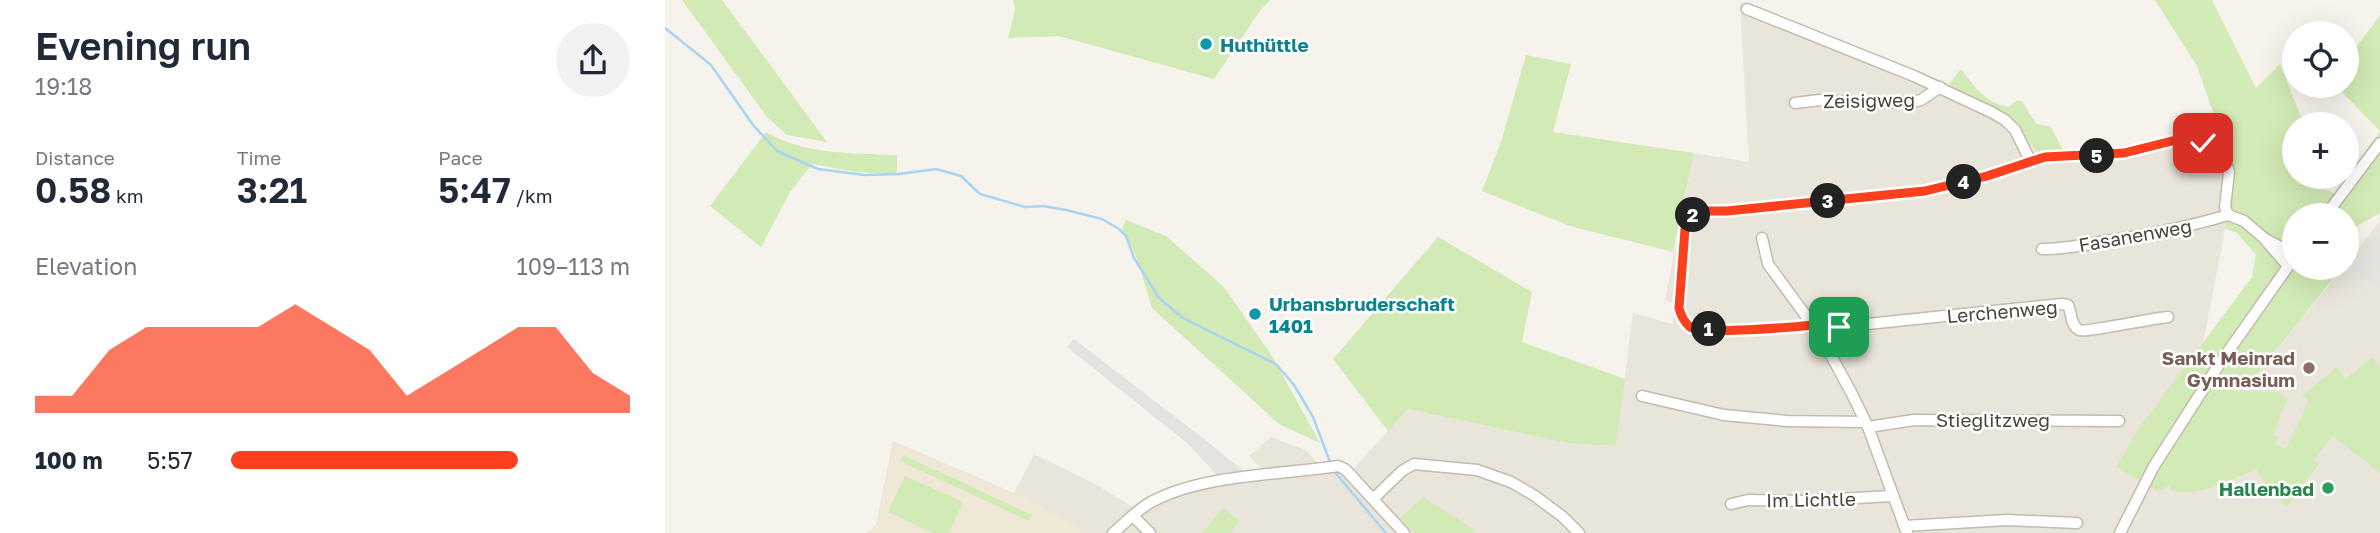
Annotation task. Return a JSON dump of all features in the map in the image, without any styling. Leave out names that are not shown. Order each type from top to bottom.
[{"type":"street","points":[[1747,9],[1940,87],[2005,120],[2015,130],[2030,160]]},
{"type":"street","name":"Zeisigweg","points":[[1795,103],[1819,100],[1912,102],[1940,87]]},
{"type":"street","points":[[1813,325],[1772,329],[1701,330],[1689,326],[1681,317],[1679,308],[1685,229],[1693,214],[1925,191],[1987,176],[2045,157],[2124,153],[2172,141],[2189,140],[2203,143],[2225,161],[2229,172],[2225,207],[2228,215],[2244,222],[2265,239],[2269,246],[2282,253]]},
{"type":"street","points":[[2335,203],[2380,143]]},
{"type":"street","name":"Fasanenweg","points":[[2042,248],[2060,249],[2123,239],[2191,226],[2228,215]]},
{"type":"street","points":[[1762,238],[1767,264],[1820,335],[1866,425],[1891,496],[1906,529],[2007,520],[2077,523]]},
{"type":"street","points":[[2120,533],[2154,466],[2282,273]]},
{"type":"street","name":"Lerchenweg","points":[[1820,335],[1839,327],[2062,304],[2068,305],[2072,324],[2080,331],[2168,317]]},
{"type":"street","name":"Stieglitzweg","points":[[1642,396],[1724,415],[1787,421],[1866,425],[1915,420],[2119,421]]},
{"type":"street","points":[[1373,499],[1413,464],[1477,470],[1524,488],[1554,509],[1579,533]]},
{"type":"street","points":[[1113,533],[1152,502],[1191,488],[1254,475],[1329,467],[1345,469],[1404,533]]},
{"type":"street","name":"Im Lichtle","points":[[1731,504],[1748,500],[1805,501],[1891,496]]},
{"type":"street","points":[[1133,516],[1150,533]]},
{"type":"shaded area","points":[[1740,2],[1949,84],[2007,116],[2038,152],[2123,148],[2189,135],[2211,140],[2225,155],[2236,173],[2201,354],[2249,384],[2333,280],[2359,280],[2359,248],[2380,221],[2380,533],[866,533],[876,525],[893,441],[1014,493],[1034,454],[1097,485],[1139,511],[1160,498],[1267,473],[1249,456],[1271,437],[1305,450],[1324,468],[1353,469],[1408,409],[1567,443],[1616,446],[1633,313],[1673,324],[1674,304],[1665,300],[1694,153],[1749,162]]},
{"type":"shaded area","points":[[2380,233],[2380,289],[2359,273],[2359,261]]},
{"type":"shaded area","points":[[1074,339],[1244,471],[1219,477],[1187,443],[1067,347]]},
{"type":"shaded area","points":[[894,442],[1020,495],[1085,533],[870,533],[877,524]]},
{"type":"green space","points":[[682,0],[722,0],[827,142],[787,135],[767,117]]},
{"type":"green space","points":[[1013,0],[1270,0],[1214,79],[1059,36],[1008,38],[1015,10]]},
{"type":"green space","points":[[2155,0],[2212,0],[2256,88],[2280,64],[2282,98],[2294,98],[2299,112],[2282,112],[2282,189],[2324,189],[2334,193],[2337,189],[2359,189],[2359,160],[2380,132],[2380,213],[2359,225],[2359,203],[2282,203],[2282,280],[2332,280],[2249,384],[2233,391],[2279,392],[2287,399],[2273,435],[2278,437],[2275,444],[2286,449],[2309,400],[2302,396],[2337,367],[2346,379],[2372,357],[2380,368],[2380,473],[2333,436],[2314,460],[2319,464],[2287,507],[2268,489],[2256,469],[2204,490],[2182,492],[2172,491],[2169,486],[2157,491],[2116,467],[2139,428],[2252,277],[2256,255],[2237,233],[2225,229],[2236,173],[2225,155],[2211,140],[2213,112],[2197,66]]},
{"type":"green space","points":[[2380,15],[2380,131],[2348,98],[2359,98],[2359,44]]},
{"type":"green space","points":[[1526,55],[1571,64],[1553,132],[1694,153],[1673,252],[1570,226],[1482,191],[1501,142]]},
{"type":"green space","points":[[1961,69],[1981,93],[1993,102],[2009,107],[2016,101],[2022,101],[2036,124],[2051,127],[2064,152],[2038,152],[2007,116],[1949,84]]},
{"type":"green space","points":[[766,132],[781,140],[813,149],[897,155],[897,174],[856,172],[812,164],[790,192],[761,247],[710,206]]},
{"type":"green space","points":[[1126,220],[1166,236],[1224,287],[1272,356],[1320,443],[1279,424],[1152,308],[1136,256],[1122,228]]},
{"type":"green space","points":[[1438,237],[1532,292],[1522,342],[1625,379],[1616,446],[1567,443],[1408,409],[1388,431],[1333,359]]},
{"type":"green space","points":[[903,455],[1032,515],[1029,521],[900,461]]},
{"type":"green space","points":[[905,476],[963,502],[949,533],[933,533],[888,512]]},
{"type":"green space","points":[[1423,497],[1475,530],[1473,533],[1414,533],[1400,518]]},
{"type":"green space","points":[[1223,508],[1240,521],[1230,533],[1202,533]]},
{"type":"waterway","points":[[665,28],[711,65],[753,125],[777,151],[818,169],[864,175],[936,169],[961,176],[980,194],[1025,207],[1043,206],[1102,219],[1119,229],[1126,236],[1134,258],[1159,298],[1183,318],[1276,364],[1294,385],[1313,417],[1330,462]]},
{"type":"waterway","points":[[1334,471],[1386,533]]},
{"type":"place","name":"Huthüttle","points":[[1206,44]]},
{"type":"place","name":"Urbansbruderschaft 1401","points":[[1255,314]]},
{"type":"place","name":"Sankt Meinrad Gymnasium","points":[[2309,368]]},
{"type":"place","name":"Hallenbad","points":[[2328,488]]},
{"type":"route","points":[[1839,327],[1820,335],[1813,325],[1772,329],[1701,330],[1689,326],[1681,317],[1679,308],[1685,229],[1693,214],[1925,191],[1987,176],[2045,157],[2124,153],[2172,141],[2203,143]]}]
